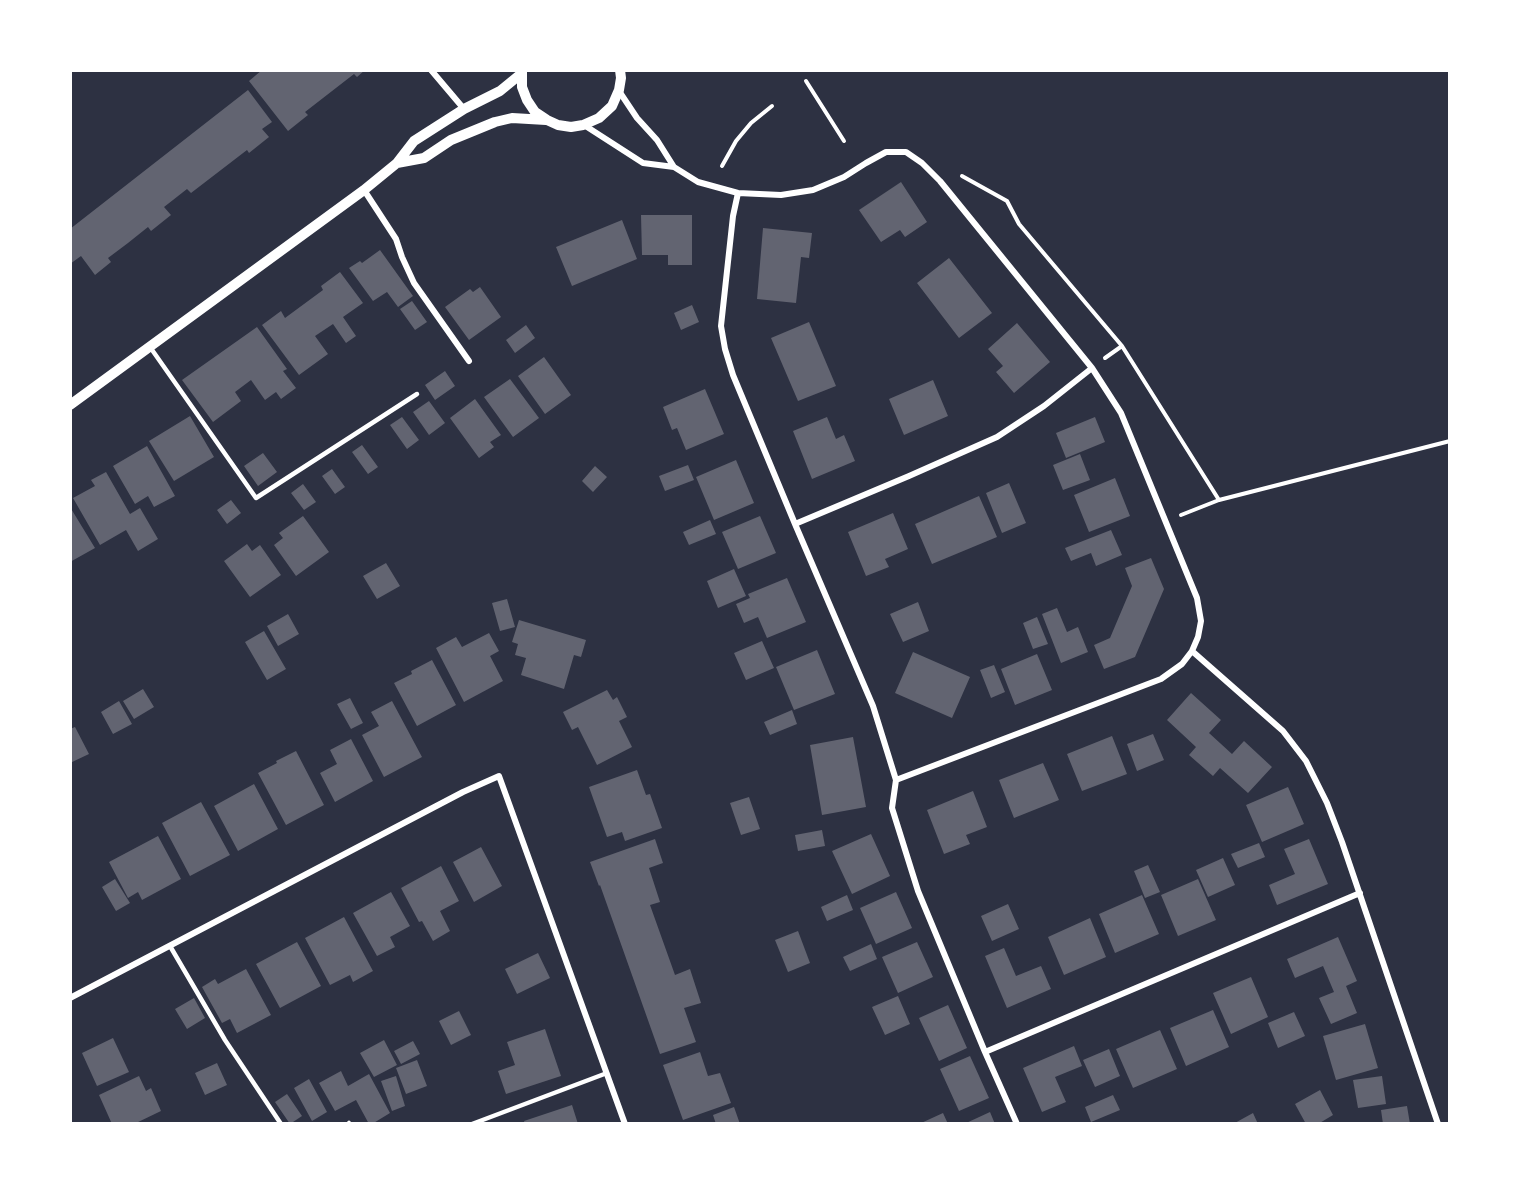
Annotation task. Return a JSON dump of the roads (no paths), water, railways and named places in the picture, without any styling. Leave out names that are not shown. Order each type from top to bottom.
[{"type":"street","points":[[431,70],[464,109]]},
{"type":"street","points":[[522,72],[522,87],[535,112],[558,125],[571,126],[583,125],[599,118],[612,106],[619,90],[620,70]]},
{"type":"street","points":[[70,405],[364,190],[397,163],[414,141],[464,109],[500,91],[522,72]]},
{"type":"street","points":[[619,90],[637,118],[657,140],[674,167]]},
{"type":"street","points":[[397,163],[424,158],[452,140],[495,122],[512,118],[547,120]]},
{"type":"street","points":[[583,125],[643,163],[674,167],[698,182],[738,193],[781,195],[813,190],[844,177],[886,152],[906,152],[922,162],[940,181],[1092,368],[1120,413],[1197,598],[1201,621],[1192,651],[1182,664],[1161,679],[896,780]]},
{"type":"street","points":[[364,190],[396,239],[414,283],[469,361]]},
{"type":"street","points":[[738,193],[731,227],[721,326],[725,349],[733,375],[873,706],[896,780],[892,808],[915,881],[1017,1124]]},
{"type":"street","points":[[795,524],[998,437],[1044,406],[1092,368]]},
{"type":"street","points":[[1192,651],[1283,731],[1306,761],[1328,803],[1438,1124]]},
{"type":"street","points":[[70,998],[453,797],[499,776],[625,1124]]},
{"type":"street","points":[[985,1052],[1360,893]]},
{"type":"lane","points":[[150,347],[256,498],[417,394]]},
{"type":"lane","points":[[170,946],[225,1040],[281,1124]]},
{"type":"lane","points":[[472,1124],[607,1073]]}]
